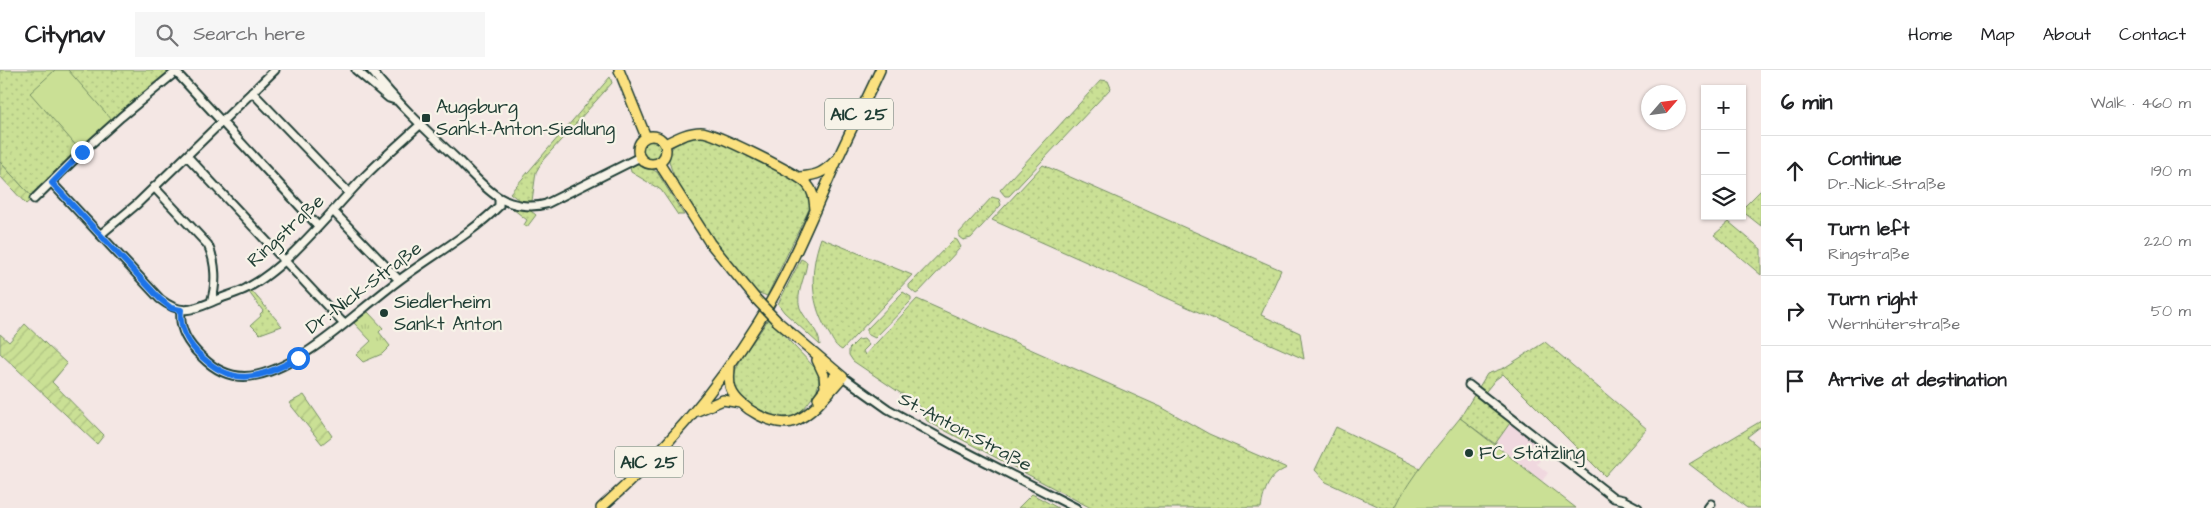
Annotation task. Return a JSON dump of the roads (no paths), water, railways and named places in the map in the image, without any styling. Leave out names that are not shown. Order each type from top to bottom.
[{"type":"main road","points":[[618,70],[646,138]]},
{"type":"main road","name":"AIC 25","points":[[602,508],[627,486],[694,413],[730,366],[784,277],[880,70]]},
{"type":"main road","points":[[665,144],[687,133],[703,132],[718,137],[800,177],[812,190],[815,212]]},
{"type":"main road","points":[[656,137],[665,144],[666,155],[659,163],[648,164],[640,158],[639,146],[646,138],[656,137]]},
{"type":"main road","points":[[800,177],[823,172],[838,158]]},
{"type":"main road","points":[[659,163],[693,219],[714,249],[756,299],[810,351],[844,377]]},
{"type":"main road","points":[[810,351],[823,369],[826,380],[825,387],[812,409]]},
{"type":"main road","points":[[730,366],[731,390],[742,404],[766,420],[786,423],[802,418],[844,377]]},
{"type":"main road","points":[[825,387],[844,377]]},
{"type":"main road","points":[[694,413],[723,400],[742,404]]},
{"type":"street","points":[[100,235],[187,156],[275,70]]},
{"type":"street","points":[[356,70],[373,79],[499,198],[510,202],[523,206],[546,204],[640,158]]},
{"type":"street","points":[[371,70],[373,79]]},
{"type":"street","points":[[34,199],[108,128],[177,71],[318,226]]},
{"type":"street","points":[[252,92],[350,193]]},
{"type":"street","name":"Ringstraße","points":[[181,310],[195,309],[247,288],[264,277],[333,211],[380,161],[421,124]]},
{"type":"street","points":[[187,156],[343,323]]},
{"type":"street","points":[[52,183],[160,299],[171,308],[181,310]]},
{"type":"street","points":[[154,187],[208,245],[212,256],[216,288],[212,302]]},
{"type":"street","name":"Dr.-Nick-Straße","points":[[181,310],[182,328],[194,348],[220,372],[237,376],[256,376],[287,364],[305,353],[399,280],[491,213],[499,206],[499,198]]},
{"type":"street","points":[[333,211],[399,280]]},
{"type":"street","points":[[216,288],[224,297]]},
{"type":"street","name":"St.-Anton-Straße","points":[[844,377],[888,409],[953,445],[1076,508]]},
{"type":"street","points":[[1469,385],[1614,498],[1635,507]]},
{"type":"place","name":"Augsburg Sankt-Anton-Siedlung","points":[[426,118]]},
{"type":"place","name":"Siedlerheim Sankt Anton","points":[[384,313]]},
{"type":"place","name":"FC Stätzling","points":[[1469,453]]}]
